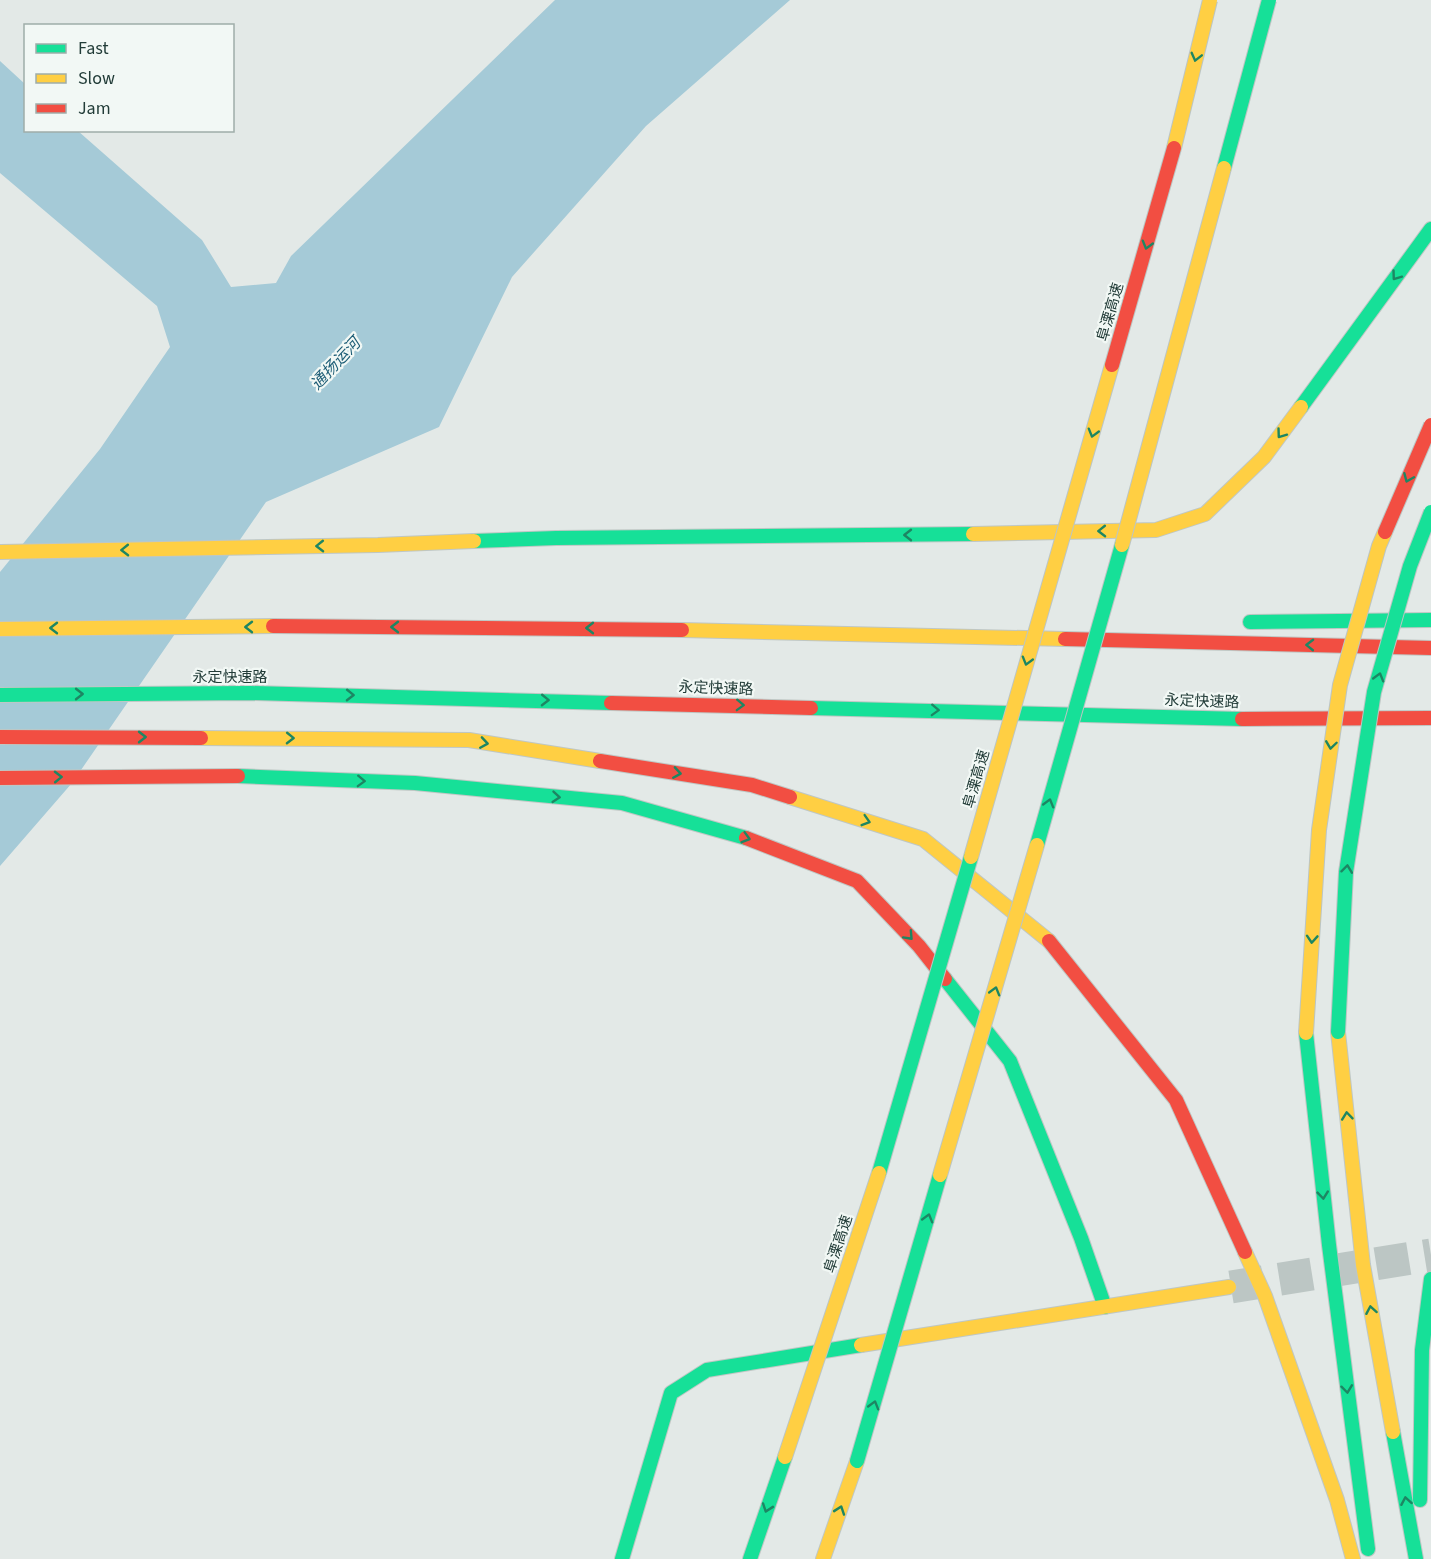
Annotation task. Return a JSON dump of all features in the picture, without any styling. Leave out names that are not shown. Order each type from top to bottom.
[{"type":"main road","name":"阜溧高速","points":[[750,1559],[891,1136],[1167,175],[1210,0]]},
{"type":"main road","points":[[823,1559],[857,1461],[1091,659],[1269,0]]},
{"type":"main road","points":[[0,552],[378,545],[556,538],[1156,530],[1205,514],[1264,457],[1431,229]]},
{"type":"main road","points":[[1369,1559],[1329,1245],[1306,1032],[1318,830],[1340,685],[1379,546],[1431,425]]},
{"type":"main road","points":[[1418,1559],[1363,1265],[1338,1032],[1346,872],[1374,692],[1410,566],[1431,512]]},
{"type":"main road","points":[[1241,622],[1431,620]]},
{"type":"main road","points":[[1087,624],[1111,623]]},
{"type":"main road","points":[[0,629],[308,626],[612,628],[1051,624]]},
{"type":"main road","points":[[612,628],[1431,648]]},
{"type":"main road","name":"永定快速路","points":[[0,695],[250,693],[1270,720],[1431,718]]},
{"type":"main road","points":[[0,736],[469,740],[752,785],[923,839],[1052,943],[1176,1100],[1265,1296],[1337,1500],[1353,1559]]},
{"type":"main road","points":[[0,777],[219,775],[415,783],[622,803],[754,840],[857,881],[919,946],[1010,1061],[1081,1238],[1105,1307]]},
{"type":"main road","points":[[1418,1559],[1422,1350],[1431,1279]]},
{"type":"main road","points":[[622,1559],[671,1393],[707,1370],[1229,1287]]},
{"type":"water","name":"通扬运河","points":[[555,0],[790,0],[646,126],[512,277],[439,427],[266,502],[72,783],[0,866],[0,572],[100,449],[170,347],[157,306],[0,173],[0,61],[24,83],[24,132],[79,132],[202,240],[231,287],[276,283],[291,256]]},
{"type":"tunnel","points":[[1231,1287],[1431,1255]]},
{"type":"traffic: fast","points":[[1224,168],[1269,0]]},
{"type":"traffic: fast","points":[[1301,407],[1431,229]]},
{"type":"traffic: fast","points":[[1338,1032],[1346,872],[1374,692],[1410,566],[1431,512]]},
{"type":"traffic: fast","points":[[474,541],[556,538],[973,534]]},
{"type":"traffic: fast","points":[[1037,845],[1122,545]]},
{"type":"traffic: fast","points":[[1250,622],[1431,620]]},
{"type":"traffic: fast","points":[[0,695],[250,693],[611,703]]},
{"type":"traffic: fast","points":[[811,708],[1242,719]]},
{"type":"traffic: fast","points":[[238,776],[415,783],[622,803],[746,838]]},
{"type":"traffic: fast","points":[[879,1173],[971,857]]},
{"type":"traffic: fast","points":[[945,979],[1010,1061],[1081,1238],[1105,1307]]},
{"type":"traffic: fast","points":[[1306,1033],[1329,1245],[1368,1549]]},
{"type":"traffic: fast","points":[[857,1461],[940,1175]]},
{"type":"traffic: fast","points":[[1420,1500],[1422,1350],[1431,1279]]},
{"type":"traffic: fast","points":[[622,1559],[671,1393],[707,1370],[861,1345]]},
{"type":"traffic: fast","points":[[1393,1432],[1416,1559]]},
{"type":"traffic: fast","points":[[750,1559],[785,1457]]},
{"type":"traffic: slow","points":[[1174,148],[1210,0]]},
{"type":"traffic: slow","points":[[1122,545],[1224,168]]},
{"type":"traffic: slow","points":[[971,857],[1112,365]]},
{"type":"traffic: slow","points":[[973,534],[1156,530],[1205,514],[1264,457],[1301,407]]},
{"type":"traffic: slow","points":[[1306,1033],[1319,830],[1340,685],[1379,546],[1385,532]]},
{"type":"traffic: slow","points":[[0,552],[474,541]]},
{"type":"traffic: slow","points":[[0,629],[273,626]]},
{"type":"traffic: slow","points":[[682,630],[1065,639]]},
{"type":"traffic: slow","points":[[201,738],[469,740],[600,761]]},
{"type":"traffic: slow","points":[[790,797],[923,839],[1049,941]]},
{"type":"traffic: slow","points":[[940,1175],[1037,845]]},
{"type":"traffic: slow","points":[[1338,1032],[1363,1265],[1393,1432]]},
{"type":"traffic: slow","points":[[785,1457],[879,1173]]},
{"type":"traffic: slow","points":[[1245,1252],[1265,1296],[1337,1500],[1353,1559]]},
{"type":"traffic: slow","points":[[861,1345],[1229,1287]]},
{"type":"traffic: slow","points":[[823,1559],[857,1461]]},
{"type":"traffic: jam","points":[[1112,365],[1174,148]]},
{"type":"traffic: jam","points":[[1385,532],[1431,425]]},
{"type":"traffic: jam","points":[[273,626],[682,630]]},
{"type":"traffic: jam","points":[[1065,639],[1431,648]]},
{"type":"traffic: jam","points":[[611,703],[811,708]]},
{"type":"traffic: jam","points":[[1242,719],[1431,718]]},
{"type":"traffic: jam","points":[[0,737],[201,738]]},
{"type":"traffic: jam","points":[[600,761],[752,785],[790,797]]},
{"type":"traffic: jam","points":[[0,778],[238,776]]},
{"type":"traffic: jam","points":[[746,838],[857,881],[919,946],[945,979]]},
{"type":"traffic: jam","points":[[1049,941],[1176,1100],[1245,1252]]}]
